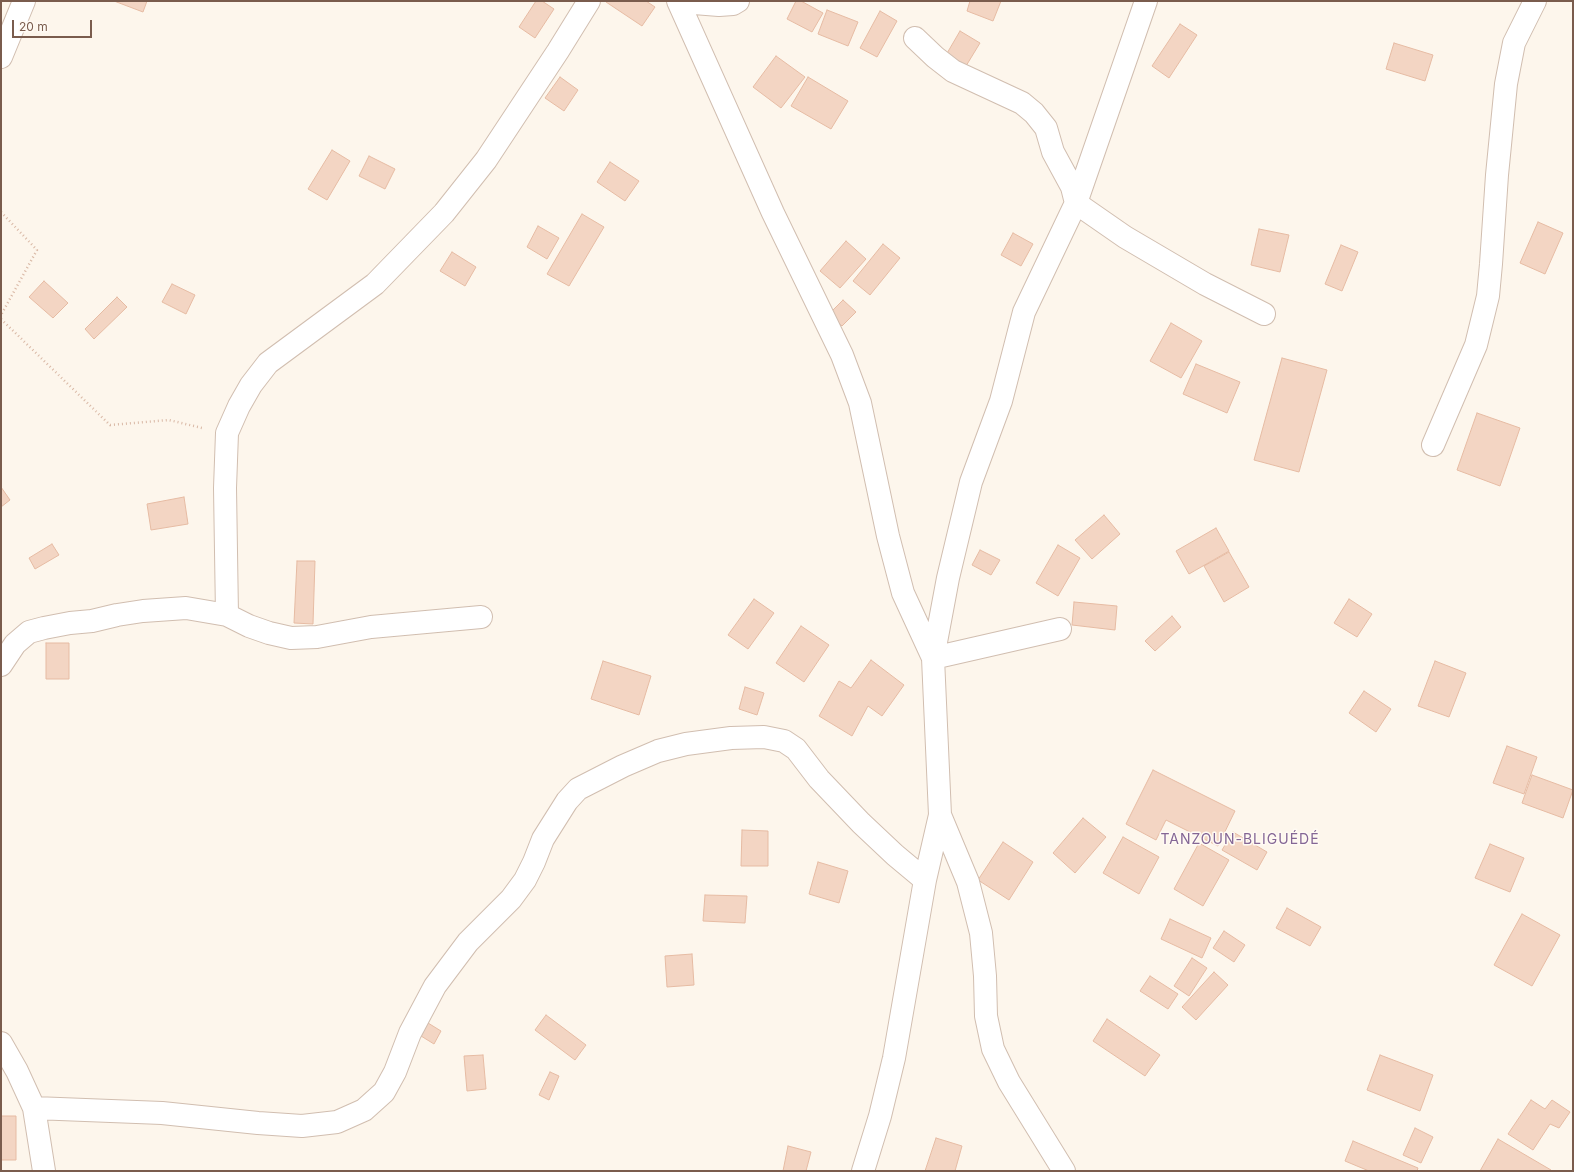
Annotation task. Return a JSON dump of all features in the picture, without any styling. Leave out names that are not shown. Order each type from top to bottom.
[{"type":"street","points":[[1,57],[24,1]]},
{"type":"street","points":[[227,614],[225,488],[227,433],[239,406],[251,385],[268,364],[375,284],[444,213],[486,160],[589,1]]},
{"type":"street","points":[[678,1],[773,213],[842,355],[860,403],[888,536],[903,593],[933,658]]},
{"type":"street","points":[[690,1],[694,3],[719,5],[732,4],[738,1]]},
{"type":"street","points":[[863,1171],[880,1116],[894,1058],[925,880],[940,815],[933,658],[948,578],[971,482],[1001,401],[1024,312],[1076,203],[1146,1]]},
{"type":"street","points":[[1433,446],[1476,345],[1488,296],[1496,176],[1506,84],[1514,43],[1535,1]]},
{"type":"street","points":[[915,38],[935,57],[953,71],[1022,103],[1034,113],[1046,128],[1053,152],[1072,187],[1076,203],[1125,237],[1205,284],[1264,314]]},
{"type":"street","points":[[1,665],[16,644],[29,632],[70,623],[92,621],[143,611],[186,608],[227,614],[249,626],[269,633],[291,638],[317,637],[371,628],[481,617]]},
{"type":"street","points":[[933,658],[1060,629]]},
{"type":"street","points":[[34,1108],[162,1113],[302,1126],[337,1122],[364,1110],[384,1092],[396,1072],[410,1033],[435,986],[468,942],[511,899],[525,880],[547,833],[567,801],[578,789],[623,766],[665,750],[686,744],[731,738],[764,737],[784,741],[796,749],[819,779],[861,823],[895,855],[925,880]]},
{"type":"street","points":[[940,815],[968,882],[981,933],[985,976],[986,1016],[993,1050],[1009,1082],[1064,1171]]},
{"type":"street","points":[[1,1043],[17,1071],[34,1108],[44,1171]]},
{"type":"path","points":[[1,212],[37,250],[1,315]]},
{"type":"path","points":[[1,319],[110,425],[169,420],[227,433]]},
{"type":"building","points":[[114,1],[147,1],[143,12]]},
{"type":"building","points":[[536,1],[542,1],[554,9],[535,38],[519,27]]},
{"type":"building","points":[[646,1],[655,7],[642,26],[606,2]]},
{"type":"building","points":[[796,1],[801,1],[823,13],[812,32],[787,19]]},
{"type":"building","points":[[970,1],[1001,1],[993,21],[967,11]]},
{"type":"building","points":[[827,10],[858,22],[848,46],[818,34]]},
{"type":"building","points":[[880,11],[897,21],[877,57],[860,48]]},
{"type":"building","points":[[1180,24],[1197,35],[1169,78],[1152,66]]},
{"type":"building","points":[[960,31],[980,43],[966,66],[946,55]]},
{"type":"building","points":[[1394,43],[1433,55],[1425,81],[1386,69]]},
{"type":"building","points":[[776,56],[805,77],[781,108],[753,87]]},
{"type":"building","points":[[560,77],[578,90],[564,111],[545,98]]},
{"type":"building","points":[[808,77],[848,101],[831,129],[791,106]]},
{"type":"building","points":[[332,150],[350,161],[327,200],[308,189]]},
{"type":"building","points":[[369,156],[395,169],[385,189],[359,176]]},
{"type":"building","points":[[610,162],[639,181],[625,201],[597,182]]},
{"type":"building","points":[[582,214],[604,227],[569,286],[547,274]]},
{"type":"building","points":[[1538,222],[1563,233],[1545,274],[1520,263]]},
{"type":"building","points":[[538,226],[559,238],[547,259],[527,247]]},
{"type":"building","points":[[1259,229],[1289,235],[1280,272],[1251,265]]},
{"type":"building","points":[[1013,233],[1033,244],[1021,266],[1001,255]]},
{"type":"building","points":[[846,241],[866,259],[840,288],[820,271]]},
{"type":"building","points":[[883,244],[900,258],[870,295],[853,281]]},
{"type":"building","points":[[1341,245],[1358,252],[1342,291],[1325,284]]},
{"type":"building","points":[[452,252],[476,267],[465,286],[440,271]]},
{"type":"building","points":[[44,281],[68,303],[53,318],[29,297]]},
{"type":"building","points":[[172,284],[195,295],[186,314],[162,302]]},
{"type":"building","points":[[117,297],[127,307],[94,339],[85,329]]},
{"type":"building","points":[[843,300],[856,312],[842,326],[829,314]]},
{"type":"building","points":[[1171,323],[1202,341],[1181,378],[1150,361]]},
{"type":"building","points":[[1282,358],[1327,370],[1299,472],[1254,460]]},
{"type":"building","points":[[1196,364],[1240,382],[1227,413],[1183,394]]},
{"type":"building","points":[[1477,413],[1520,428],[1500,486],[1457,470]]},
{"type":"building","points":[[1,487],[10,500],[1,507]]},
{"type":"building","points":[[184,497],[188,524],[151,530],[147,504]]},
{"type":"building","points":[[1104,515],[1120,534],[1092,559],[1075,540]]},
{"type":"building","points":[[1216,528],[1229,551],[1189,574],[1176,551]]},
{"type":"building","points":[[52,544],[59,555],[35,569],[29,558]]},
{"type":"building","points":[[1058,545],[1080,558],[1058,596],[1036,583]]},
{"type":"building","points":[[980,550],[1000,560],[991,575],[972,565]]},
{"type":"building","points":[[1229,552],[1249,587],[1224,602],[1204,566]]},
{"type":"building","points":[[297,561],[315,561],[313,624],[294,623]]},
{"type":"building","points":[[754,599],[774,613],[748,649],[728,635]]},
{"type":"building","points":[[1349,599],[1372,614],[1357,637],[1334,623]]},
{"type":"building","points":[[1074,602],[1117,606],[1115,630],[1072,625]]},
{"type":"building","points":[[1172,616],[1181,627],[1155,651],[1145,641]]},
{"type":"building","points":[[801,626],[829,645],[804,682],[776,663]]},
{"type":"building","points":[[46,643],[69,643],[69,679],[46,679]]},
{"type":"building","points":[[871,660],[904,685],[882,716],[868,706],[852,736],[819,716],[839,681],[851,688]]},
{"type":"building","points":[[603,661],[651,676],[639,715],[591,699]]},
{"type":"building","points":[[1435,661],[1466,673],[1449,717],[1418,706]]},
{"type":"building","points":[[745,687],[764,693],[757,715],[739,709]]},
{"type":"building","points":[[1364,691],[1391,709],[1376,732],[1349,713]]},
{"type":"building","points":[[1507,746],[1537,757],[1524,794],[1493,783]]},
{"type":"building","points":[[1153,770],[1235,811],[1218,846],[1166,820],[1156,840],[1126,824]]},
{"type":"building","points":[[1532,775],[1573,790],[1563,818],[1522,803]]},
{"type":"building","points":[[1083,818],[1106,837],[1075,873],[1053,853]]},
{"type":"building","points":[[742,830],[768,831],[768,866],[741,866]]},
{"type":"building","points":[[1233,832],[1267,852],[1257,870],[1222,850]]},
{"type":"building","points":[[1123,837],[1159,857],[1139,894],[1103,873]]},
{"type":"building","points":[[1003,842],[1033,862],[1009,900],[978,880]]},
{"type":"building","points":[[1199,843],[1229,860],[1203,906],[1174,889]]},
{"type":"building","points":[[1490,844],[1524,858],[1510,892],[1475,878]]},
{"type":"building","points":[[818,862],[848,871],[839,903],[809,894]]},
{"type":"building","points":[[705,895],[747,896],[745,923],[703,921]]},
{"type":"building","points":[[1287,908],[1321,927],[1310,946],[1276,928]]},
{"type":"building","points":[[1522,914],[1560,935],[1532,986],[1494,965]]},
{"type":"building","points":[[1170,919],[1211,938],[1202,958],[1161,939]]},
{"type":"building","points":[[1224,931],[1245,945],[1234,962],[1213,948]]},
{"type":"building","points":[[692,954],[694,985],[667,987],[665,956]]},
{"type":"building","points":[[1192,958],[1207,968],[1189,996],[1174,986]]},
{"type":"building","points":[[1214,972],[1228,985],[1196,1020],[1182,1007]]},
{"type":"building","points":[[1150,976],[1178,994],[1168,1009],[1140,991]]},
{"type":"building","points":[[546,1015],[586,1045],[575,1060],[535,1030]]},
{"type":"building","points":[[1107,1019],[1160,1055],[1145,1076],[1093,1041]]},
{"type":"building","points":[[428,1023],[441,1031],[434,1044],[421,1036]]},
{"type":"building","points":[[483,1055],[486,1089],[467,1091],[464,1056]]},
{"type":"building","points":[[1380,1055],[1433,1075],[1420,1111],[1367,1090]]},
{"type":"building","points":[[550,1072],[559,1076],[549,1100],[539,1095]]},
{"type":"building","points":[[1531,1100],[1545,1109],[1552,1100],[1570,1112],[1559,1128],[1550,1124],[1533,1150],[1508,1134]]},
{"type":"building","points":[[1,1116],[16,1116],[16,1160],[1,1160]]},
{"type":"building","points":[[1415,1128],[1433,1137],[1421,1163],[1403,1155]]},
{"type":"building","points":[[936,1138],[962,1146],[955,1171],[925,1171]]},
{"type":"building","points":[[1498,1139],[1551,1170],[1551,1171],[1480,1171]]},
{"type":"building","points":[[1353,1141],[1418,1168],[1417,1171],[1369,1171],[1345,1161]]},
{"type":"building","points":[[788,1146],[811,1152],[806,1171],[783,1171]]},
{"type":"district","name":"TANZOUN-BLIGUÉDÉ","points":[[1240,840]]}]
